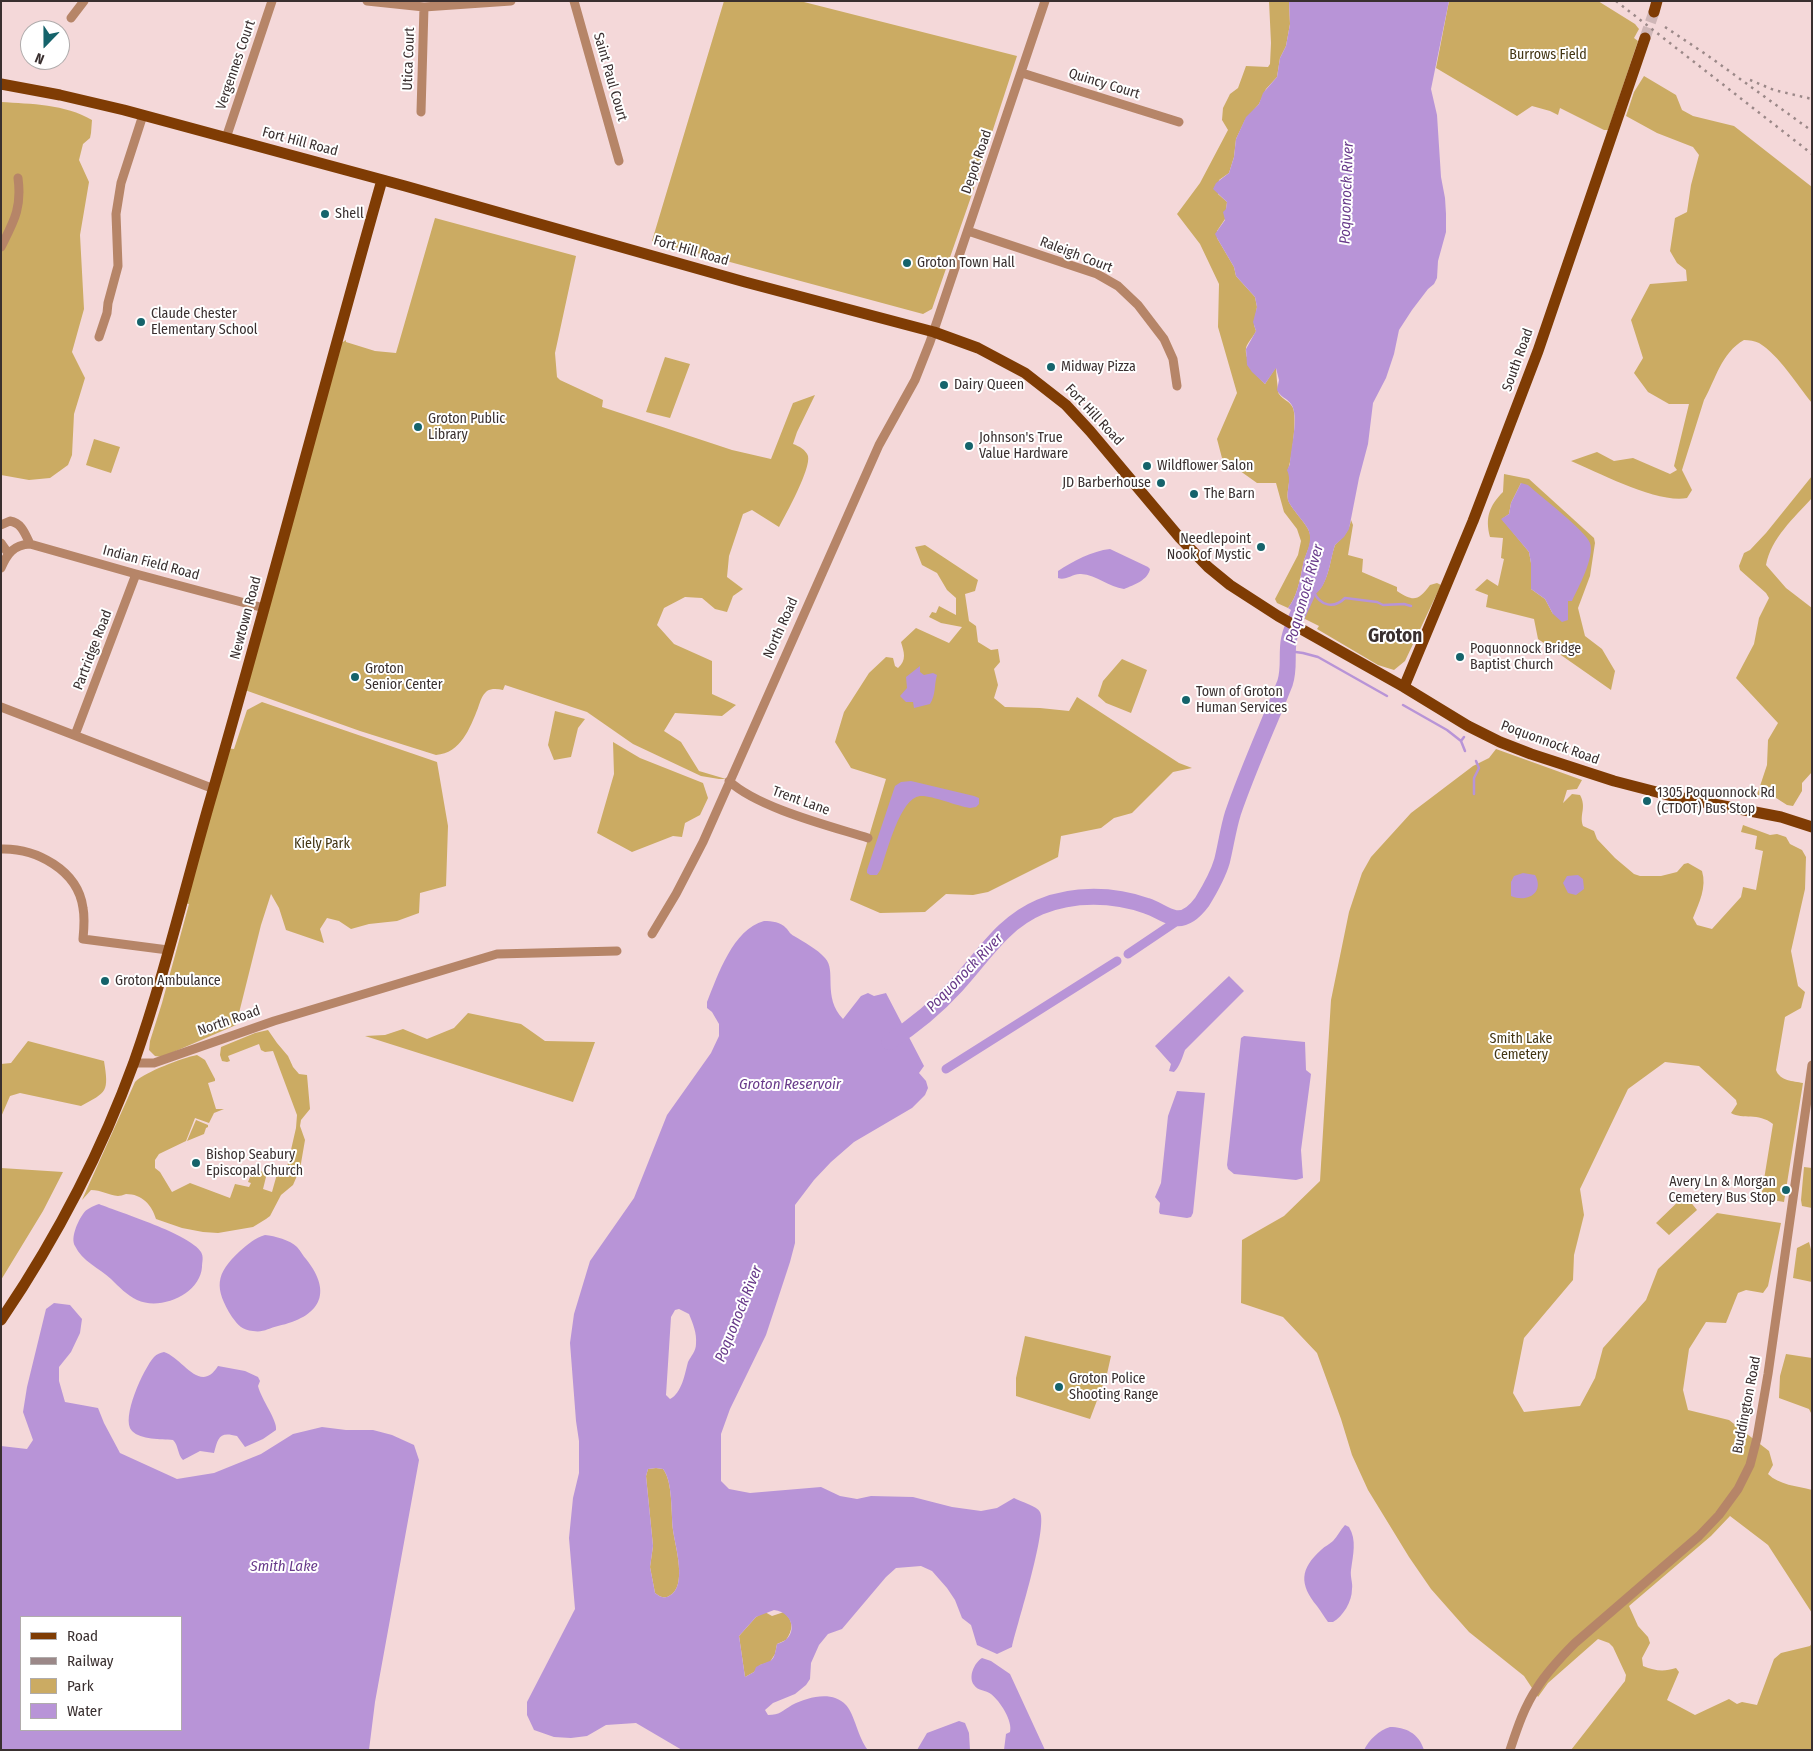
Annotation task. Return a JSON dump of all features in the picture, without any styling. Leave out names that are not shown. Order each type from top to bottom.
[{"type":"main road","name":"South Road","points":[[1404,687],[1467,538],[1532,369],[1645,38]]},
{"type":"main road","name":"Fort Hill Road","points":[[1,84],[70,97],[143,115],[738,280],[934,332],[969,344],[998,357],[1053,393],[1087,427],[1198,557],[1238,591],[1302,629]]},
{"type":"main road","name":"Newtown Road","points":[[133,1063],[168,950],[214,789],[382,180]]},
{"type":"main road","name":"Poquonnock Road","points":[[1302,629],[1487,736],[1514,748],[1570,768],[1651,791],[1812,826]]},
{"type":"main road","points":[[1,1320],[28,1280],[72,1202],[98,1148],[133,1063]]},
{"type":"street","points":[[71,18],[84,1]]},
{"type":"street","name":"Vergennes Court","points":[[226,138],[272,1]]},
{"type":"street","points":[[367,1],[424,7],[511,1]]},
{"type":"street","name":"Saint Paul Court","points":[[574,1],[619,161]]},
{"type":"street","name":"Depot Road","points":[[934,332],[1045,1]]},
{"type":"street","name":"Utica Court","points":[[421,112],[424,7]]},
{"type":"street","name":"Quincy Court","points":[[1022,73],[1179,122]]},
{"type":"street","points":[[99,337],[118,266],[116,214],[121,183],[143,115]]},
{"type":"street","points":[[1,247],[19,207],[18,178]]},
{"type":"street","name":"Raleigh Court","points":[[968,231],[1097,274],[1118,286],[1138,305],[1164,339],[1173,360],[1177,386]]},
{"type":"street","name":"North Road","points":[[652,934],[691,865],[879,445],[915,378],[934,332]]},
{"type":"street","points":[[1,525],[10,521],[18,524],[24,531],[30,544],[20,545],[8,553],[1,568]]},
{"type":"street","points":[[1,543],[8,553]]},
{"type":"street","name":"Indian Field Road","points":[[30,544],[264,608]]},
{"type":"street","name":"Partridge Road","points":[[75,735],[136,574]]},
{"type":"street","points":[[1,707],[214,789]]},
{"type":"street","name":"Trent Lane","points":[[729,781],[757,799],[868,838]]},
{"type":"street","points":[[1,849],[19,850],[42,857],[68,877],[79,894],[83,906],[83,939],[168,950]]},
{"type":"street","name":"North Road","points":[[133,1063],[154,1063],[274,1021],[497,954],[617,951]]},
{"type":"street","name":"Buddington Road","points":[[1510,1750],[1520,1721],[1536,1689],[1557,1662],[1575,1643],[1699,1536],[1719,1515],[1750,1465],[1757,1438],[1768,1374],[1812,1065]]},
{"type":"green space","points":[[724,1],[800,1],[1017,56],[932,309],[923,314],[652,241]]},
{"type":"green space","points":[[1269,1],[1289,1],[1290,24],[1286,46],[1280,58],[1277,77],[1266,89],[1259,104],[1245,120],[1236,139],[1234,157],[1229,173],[1219,180],[1218,194],[1227,202],[1225,219],[1217,231],[1217,238],[1234,267],[1236,276],[1255,297],[1257,307],[1254,325],[1256,331],[1246,348],[1249,363],[1265,384],[1276,367],[1279,394],[1292,406],[1294,413],[1294,439],[1288,470],[1288,500],[1308,529],[1310,543],[1298,588],[1288,608],[1277,603],[1275,599],[1298,555],[1301,541],[1297,529],[1284,512],[1276,483],[1257,483],[1222,458],[1217,439],[1237,393],[1218,327],[1219,284],[1200,244],[1177,214],[1200,183],[1228,130],[1222,120],[1223,108],[1230,94],[1238,88],[1246,66],[1268,67],[1270,64]]},
{"type":"green space","name":"Burrows Field","points":[[1449,1],[1598,1],[1635,24],[1639,29],[1634,38],[1638,41],[1608,130],[1604,130],[1560,108],[1558,115],[1532,106],[1517,116],[1436,68]]},
{"type":"green space","points":[[1644,76],[1676,95],[1682,110],[1693,116],[1734,126],[1812,187],[1812,403],[1781,363],[1766,348],[1757,342],[1748,340],[1744,340],[1736,345],[1724,359],[1704,400],[1682,470],[1692,490],[1687,498],[1675,499],[1645,492],[1571,461],[1597,452],[1614,461],[1633,458],[1670,474],[1677,470],[1674,466],[1689,404],[1669,404],[1648,392],[1634,373],[1643,358],[1631,320],[1650,284],[1687,281],[1686,270],[1677,263],[1670,251],[1675,218],[1687,212],[1691,185],[1699,155],[1693,147],[1657,133],[1626,116],[1634,92]]},
{"type":"green space","points":[[1,102],[36,104],[59,108],[92,120],[90,138],[83,144],[79,160],[89,182],[80,235],[84,309],[72,352],[85,378],[74,414],[72,455],[68,465],[50,478],[29,480],[1,475]]},
{"type":"green space","points":[[435,218],[576,256],[555,353],[557,377],[603,400],[602,407],[732,450],[771,459],[793,403],[815,395],[793,444],[802,449],[808,456],[806,471],[779,527],[752,510],[743,514],[729,556],[727,577],[743,589],[733,596],[727,612],[715,609],[702,598],[685,597],[664,608],[657,625],[674,644],[712,661],[712,694],[736,705],[722,716],[675,713],[664,731],[681,742],[699,771],[726,779],[701,776],[633,744],[587,712],[505,685],[503,690],[493,689],[485,693],[472,724],[458,745],[452,750],[436,755],[360,731],[242,689],[337,341],[343,342],[346,340],[346,342],[375,351],[396,353]]},
{"type":"green space","points":[[665,357],[690,364],[670,418],[646,412]]},
{"type":"green space","points":[[94,439],[120,447],[111,473],[86,465]]},
{"type":"green space","points":[[1504,474],[1529,479],[1594,538],[1595,543],[1590,576],[1578,608],[1585,636],[1602,649],[1615,671],[1611,690],[1538,639],[1534,619],[1486,607],[1488,595],[1475,590],[1487,579],[1498,586],[1504,559],[1501,558],[1503,538],[1490,537],[1488,518],[1491,507],[1503,492]],"holes":[[[1521,483],[1553,614],[1545,599],[1531,589],[1529,552],[1502,519],[1509,514],[1511,503]]]},
{"type":"green space","points":[[1812,476],[1812,498],[1778,537],[1766,565],[1786,588],[1812,608],[1812,772],[1802,783],[1802,791],[1793,806],[1787,805],[1773,796],[1757,795],[1767,765],[1768,740],[1778,723],[1736,678],[1754,644],[1759,618],[1769,598],[1766,593],[1740,570],[1739,566],[1744,553],[1750,550],[1766,533]]},
{"type":"green space","points":[[1351,520],[1353,525],[1348,555],[1363,559],[1362,572],[1397,587],[1397,591],[1412,598],[1419,597],[1430,585],[1437,583],[1441,585],[1405,661],[1394,670],[1378,665],[1317,629],[1319,626],[1305,619],[1308,602],[1325,581],[1335,545],[1347,531]]},
{"type":"green space","points":[[925,545],[978,580],[975,591],[965,594],[969,621],[976,626],[978,642],[991,650],[998,649],[1000,662],[994,669],[998,685],[994,698],[1005,707],[1069,711],[1077,697],[1179,763],[1192,768],[1173,772],[1132,813],[1114,818],[1101,828],[1061,836],[1058,857],[988,892],[973,895],[946,894],[925,912],[880,913],[850,900],[886,779],[851,768],[835,742],[844,712],[869,673],[886,657],[893,658],[895,666],[898,668],[904,659],[901,642],[916,628],[949,643],[962,627],[941,623],[929,617],[932,612],[936,613],[939,606],[956,615],[956,598],[947,590],[937,573],[922,565],[915,547]]},
{"type":"green space","points":[[1122,659],[1147,670],[1131,713],[1106,703],[1098,696],[1103,681]]},
{"type":"green space","name":"Kiely Park","points":[[262,702],[437,762],[448,826],[446,886],[420,893],[419,913],[397,921],[369,924],[351,929],[339,921],[327,918],[320,929],[324,943],[286,930],[279,908],[271,894],[261,925],[236,1025],[162,1057],[155,1056],[149,1050],[150,1041],[189,904],[184,903],[225,748],[234,749],[247,710]]},
{"type":"green space","points":[[555,711],[585,719],[578,728],[571,757],[554,760],[548,745]]},
{"type":"green space","points":[[613,742],[640,758],[703,783],[708,798],[700,815],[685,823],[682,837],[673,836],[632,852],[597,833],[614,774]]},
{"type":"green space","name":"Smith Lake Cemetery","points":[[1496,749],[1582,780],[1577,789],[1567,790],[1563,803],[1572,794],[1580,795],[1583,804],[1583,826],[1594,831],[1597,839],[1634,874],[1640,876],[1661,876],[1677,872],[1684,864],[1688,863],[1702,871],[1703,889],[1693,918],[1697,925],[1712,929],[1741,897],[1743,887],[1756,890],[1763,851],[1755,849],[1757,836],[1741,832],[1743,825],[1770,835],[1777,834],[1786,837],[1790,844],[1802,850],[1806,857],[1805,889],[1791,951],[1798,986],[1805,992],[1801,1008],[1785,1017],[1776,1070],[1784,1078],[1803,1083],[1784,1202],[1761,1198],[1773,1124],[1762,1118],[1731,1113],[1737,1104],[1736,1100],[1699,1066],[1665,1062],[1628,1089],[1580,1189],[1584,1215],[1574,1255],[1573,1280],[1524,1338],[1513,1393],[1524,1412],[1580,1406],[1595,1378],[1603,1348],[1646,1300],[1658,1269],[1717,1213],[1781,1223],[1768,1286],[1763,1293],[1746,1290],[1738,1293],[1726,1323],[1706,1322],[1689,1349],[1683,1390],[1688,1410],[1729,1420],[1769,1451],[1773,1465],[1768,1474],[1772,1478],[1788,1485],[1812,1490],[1812,1613],[1768,1545],[1730,1516],[1711,1536],[1629,1606],[1638,1626],[1648,1637],[1650,1643],[1642,1658],[1643,1666],[1660,1670],[1676,1668],[1679,1672],[1667,1700],[1695,1715],[1729,1699],[1737,1704],[1742,1702],[1757,1705],[1774,1659],[1781,1653],[1810,1646],[1812,1643],[1812,1750],[1571,1750],[1625,1681],[1626,1675],[1613,1647],[1609,1643],[1598,1639],[1548,1683],[1538,1697],[1524,1676],[1469,1632],[1431,1589],[1409,1557],[1368,1490],[1352,1455],[1317,1353],[1283,1317],[1241,1303],[1242,1240],[1284,1216],[1320,1181],[1331,1000],[1349,912],[1362,873],[1371,857],[1411,813],[1473,766],[1489,758]]},
{"type":"green space","points":[[468,1013],[521,1024],[545,1041],[595,1042],[573,1102],[365,1036],[385,1035],[403,1029],[427,1039],[454,1028]]},
{"type":"green space","points":[[268,1030],[299,1074],[307,1075],[310,1109],[301,1120],[300,1126],[305,1140],[300,1169],[293,1185],[281,1195],[270,1216],[253,1227],[218,1233],[203,1232],[182,1228],[156,1219],[149,1205],[137,1196],[126,1194],[118,1196],[91,1190],[82,1200],[135,1082],[164,1066],[197,1055],[205,1060],[215,1079],[215,1081],[208,1083],[216,1109],[224,1109],[214,1113],[209,1123],[195,1118],[186,1141],[159,1154],[155,1160],[155,1168],[160,1172],[172,1192],[190,1183],[230,1198],[235,1184],[249,1187],[251,1183],[248,1182],[253,1169],[267,1173],[263,1189],[272,1192],[277,1174],[285,1176],[296,1128],[297,1115],[273,1051],[265,1052],[261,1050],[259,1044],[228,1056],[230,1061],[227,1062],[222,1061],[220,1055],[221,1047],[255,1033]]},
{"type":"green space","points":[[28,1041],[104,1061],[106,1085],[104,1090],[101,1094],[81,1106],[20,1093],[10,1096],[1,1117],[1,1064],[11,1063]]},
{"type":"green space","points":[[196,1120],[208,1125],[208,1127],[204,1134],[187,1141]]},
{"type":"green space","points":[[1804,1167],[1812,1168],[1812,1208],[1802,1206]]},
{"type":"green space","points":[[1,1168],[63,1172],[43,1211],[1,1280]]},
{"type":"green space","points":[[1685,1195],[1697,1210],[1669,1235],[1656,1223]]},
{"type":"green space","points":[[1809,1242],[1812,1253],[1812,1282],[1793,1278],[1797,1248]]},
{"type":"green space","name":"Groton Police Shooting Range","points":[[1025,1336],[1111,1356],[1107,1374],[1090,1419],[1016,1396],[1016,1378]]},
{"type":"green space","points":[[1786,1354],[1812,1358],[1812,1415],[1809,1409],[1779,1398],[1780,1376]]},
{"type":"green space","points":[[648,1469],[663,1469],[668,1481],[679,1566],[678,1584],[675,1591],[665,1597],[655,1593],[650,1567],[653,1546],[646,1476]]},
{"type":"green space","points":[[765,1612],[772,1616],[784,1612],[791,1622],[790,1633],[786,1640],[777,1644],[775,1654],[770,1662],[760,1665],[754,1672],[745,1677],[739,1636],[756,1617]]},
{"type":"water","points":[[1289,1],[1449,1],[1431,89],[1437,115],[1441,177],[1446,214],[1446,232],[1438,261],[1437,278],[1399,330],[1386,378],[1373,403],[1368,444],[1349,529],[1344,537],[1335,545],[1326,578],[1321,588],[1306,605],[1305,619],[1288,608],[1298,588],[1310,538],[1308,529],[1288,500],[1289,478],[1287,470],[1290,464],[1294,433],[1294,409],[1277,390],[1279,380],[1276,368],[1265,384],[1247,365],[1246,349],[1256,331],[1253,322],[1257,307],[1255,297],[1236,276],[1234,267],[1215,234],[1225,220],[1223,212],[1226,209],[1227,202],[1213,189],[1216,183],[1229,173],[1234,157],[1236,139],[1246,117],[1259,104],[1263,93],[1277,77],[1280,58],[1286,46],[1290,24]]},
{"type":"water","points":[[1521,483],[1528,485],[1562,514],[1580,530],[1590,543],[1590,556],[1582,581],[1572,601],[1568,601],[1568,620],[1562,622],[1553,614],[1545,599],[1531,589],[1529,552],[1501,519],[1509,514],[1511,503]]},
{"type":"water","points":[[1110,549],[1148,567],[1150,569],[1149,573],[1140,582],[1124,589],[1087,575],[1078,574],[1061,579],[1058,578],[1058,571],[1070,564],[1090,554]]},
{"type":"water","points":[[920,666],[920,672],[924,675],[933,673],[937,675],[930,704],[914,708],[913,702],[906,702],[900,696],[907,688],[906,677]]},
{"type":"water","points":[[911,781],[974,796],[979,798],[979,804],[976,807],[970,808],[925,796],[913,799],[900,815],[881,869],[877,875],[870,875],[867,873],[867,870],[895,786],[901,782]]},
{"type":"water","points":[[1523,873],[1535,875],[1538,887],[1536,891],[1533,895],[1523,898],[1511,896],[1511,882],[1514,876]]},
{"type":"water","points":[[1578,875],[1583,879],[1584,889],[1576,895],[1568,893],[1563,883],[1567,876]]},
{"type":"water","name":"Groton Reservoir","points":[[764,921],[779,923],[825,958],[830,970],[833,1002],[843,1019],[861,996],[868,993],[874,996],[886,993],[924,1066],[919,1073],[926,1081],[928,1088],[925,1095],[912,1108],[854,1142],[831,1162],[795,1205],[795,1243],[790,1262],[766,1335],[730,1409],[721,1434],[721,1481],[729,1489],[750,1493],[821,1487],[840,1496],[857,1499],[871,1496],[913,1497],[952,1507],[981,1511],[997,1508],[1014,1498],[1040,1512],[1040,1537],[1031,1577],[1012,1647],[997,1654],[977,1645],[971,1625],[962,1618],[955,1600],[932,1571],[921,1566],[896,1568],[886,1577],[842,1629],[828,1634],[819,1645],[811,1663],[810,1679],[806,1685],[795,1694],[773,1703],[765,1710],[768,1715],[775,1714],[792,1705],[820,1696],[840,1700],[849,1709],[868,1750],[682,1750],[636,1723],[606,1725],[587,1736],[571,1738],[554,1737],[534,1730],[527,1715],[527,1702],[575,1609],[569,1538],[573,1498],[579,1473],[579,1441],[570,1343],[574,1314],[590,1261],[634,1198],[667,1115],[711,1053],[719,1036],[719,1024],[712,1012],[707,1008],[707,1002],[728,954],[735,943],[753,926]],"holes":[[[679,1309],[689,1314],[695,1332],[696,1347],[688,1362],[680,1388],[670,1399],[666,1395],[671,1317],[675,1310]],[[648,1469],[663,1469],[670,1489],[679,1575],[675,1591],[665,1597],[655,1593],[650,1567],[653,1546],[646,1476]],[[774,1610],[781,1612],[790,1621],[792,1626],[791,1632],[784,1641],[777,1644],[773,1659],[756,1667],[754,1672],[745,1677],[739,1636],[756,1617]]]},
{"type":"water","points":[[1229,976],[1244,991],[1185,1050],[1174,1072],[1169,1071],[1171,1064],[1155,1046]]},
{"type":"water","points":[[1244,1036],[1305,1042],[1306,1070],[1311,1074],[1301,1150],[1303,1178],[1296,1180],[1234,1174],[1228,1169],[1241,1038]]},
{"type":"water","points":[[1177,1091],[1205,1093],[1193,1213],[1191,1217],[1187,1218],[1160,1214],[1160,1203],[1155,1197],[1161,1183],[1168,1116]]},
{"type":"water","points":[[99,1204],[170,1231],[194,1245],[201,1252],[203,1258],[200,1277],[194,1285],[178,1298],[168,1302],[147,1303],[130,1296],[86,1260],[75,1246],[74,1234],[84,1212]]},
{"type":"water","points":[[265,1235],[290,1242],[297,1247],[315,1272],[320,1293],[318,1302],[304,1317],[263,1331],[249,1330],[238,1325],[232,1317],[222,1298],[220,1282],[222,1274],[232,1259],[249,1244]]},
{"type":"water","name":"Smith Lake","points":[[54,1303],[70,1305],[82,1319],[80,1333],[71,1352],[59,1367],[59,1381],[65,1402],[98,1408],[120,1453],[177,1479],[214,1473],[261,1454],[293,1434],[322,1427],[346,1430],[373,1430],[392,1435],[414,1445],[419,1460],[375,1702],[369,1750],[1,1750],[1,1446],[27,1449],[33,1440],[23,1412],[27,1387],[46,1309]]},
{"type":"water","points":[[164,1352],[198,1376],[205,1377],[211,1374],[218,1366],[245,1371],[258,1377],[260,1381],[258,1386],[274,1421],[276,1430],[263,1439],[245,1447],[237,1436],[226,1434],[218,1440],[214,1453],[200,1451],[183,1460],[173,1440],[151,1438],[136,1434],[129,1425],[131,1405],[139,1382],[150,1363],[156,1355]]},
{"type":"water","points":[[1345,1525],[1349,1527],[1354,1542],[1351,1573],[1352,1594],[1349,1604],[1337,1619],[1333,1622],[1328,1622],[1307,1591],[1304,1577],[1314,1557],[1333,1541]]},
{"type":"water","points":[[982,1658],[991,1661],[1010,1674],[1045,1750],[1004,1750],[1006,1734],[1010,1732],[1008,1717],[995,1697],[978,1688],[972,1682],[973,1670]]},
{"type":"water","points":[[959,1721],[965,1723],[969,1733],[970,1750],[917,1750],[927,1733]]},
{"type":"water","points":[[1390,1727],[1401,1728],[1411,1732],[1419,1739],[1424,1750],[1364,1750],[1375,1736],[1382,1730]]},
{"type":"waterway","points":[[1314,592],[1324,603],[1332,605],[1345,598],[1377,602],[1383,605],[1404,604],[1411,606]]},
{"type":"waterway","name":"Poquonock River","points":[[889,1042],[941,1002],[1004,931],[1040,907],[1066,899],[1107,897],[1151,907],[1175,918],[1187,916],[1197,908],[1214,882],[1222,861],[1233,813],[1285,683],[1290,633],[1307,594]]},
{"type":"waterway","points":[[1288,651],[1318,657],[1387,696]]},
{"type":"waterway","points":[[1403,705],[1447,730],[1461,741],[1465,751]]},
{"type":"waterway","points":[[1461,741],[1464,737]]},
{"type":"waterway","points":[[1474,794],[1474,778],[1479,768],[1476,761]]},
{"type":"waterway","points":[[1128,954],[1180,919]]},
{"type":"waterway","points":[[946,1069],[1117,961]]},
{"type":"tunnel","points":[[1645,38],[1654,12]]},
{"type":"railway","points":[[1616,1],[1812,154]]},
{"type":"railway","points":[[1665,27],[1812,131]]},
{"type":"railway","points":[[1750,80],[1774,90],[1812,99]]},
{"type":"place","name":"Shell","points":[[325,214]]},
{"type":"place","name":"Groton Town Hall","points":[[907,263]]},
{"type":"place","name":"Claude Chester Elementary School","points":[[141,322]]},
{"type":"place","name":"Midway Pizza","points":[[1051,367]]},
{"type":"place","name":"Dairy Queen","points":[[944,385]]},
{"type":"place","name":"Groton Public Library","points":[[418,427]]},
{"type":"place","name":"Johnson's True Value Hardware","points":[[969,446]]},
{"type":"place","name":"Wildflower Salon","points":[[1147,466]]},
{"type":"place","name":"JD Barberhouse","points":[[1161,483]]},
{"type":"place","name":"The Barn","points":[[1194,494]]},
{"type":"place","name":"Needlepoint Nook of Mystic","points":[[1261,547]]},
{"type":"place","name":"Poquonnock Bridge Baptist Church","points":[[1460,657]]},
{"type":"place","name":"Groton Senior Center","points":[[355,677]]},
{"type":"place","name":"Town of Groton Human Services","points":[[1186,700]]},
{"type":"place","name":"1305 Poquonnock Rd (CTDOT) Bus Stop","points":[[1647,801]]},
{"type":"place","name":"Groton Ambulance","points":[[105,981]]},
{"type":"place","name":"Bishop Seabury Episcopal Church","points":[[196,1163]]},
{"type":"place","name":"Avery Ln & Morgan Cemetery Bus Stop","points":[[1786,1190]]},
{"type":"place","name":"Groton Police Shooting Range","points":[[1059,1387]]},
{"type":"district","name":"Groton","points":[[1395,637]]}]
